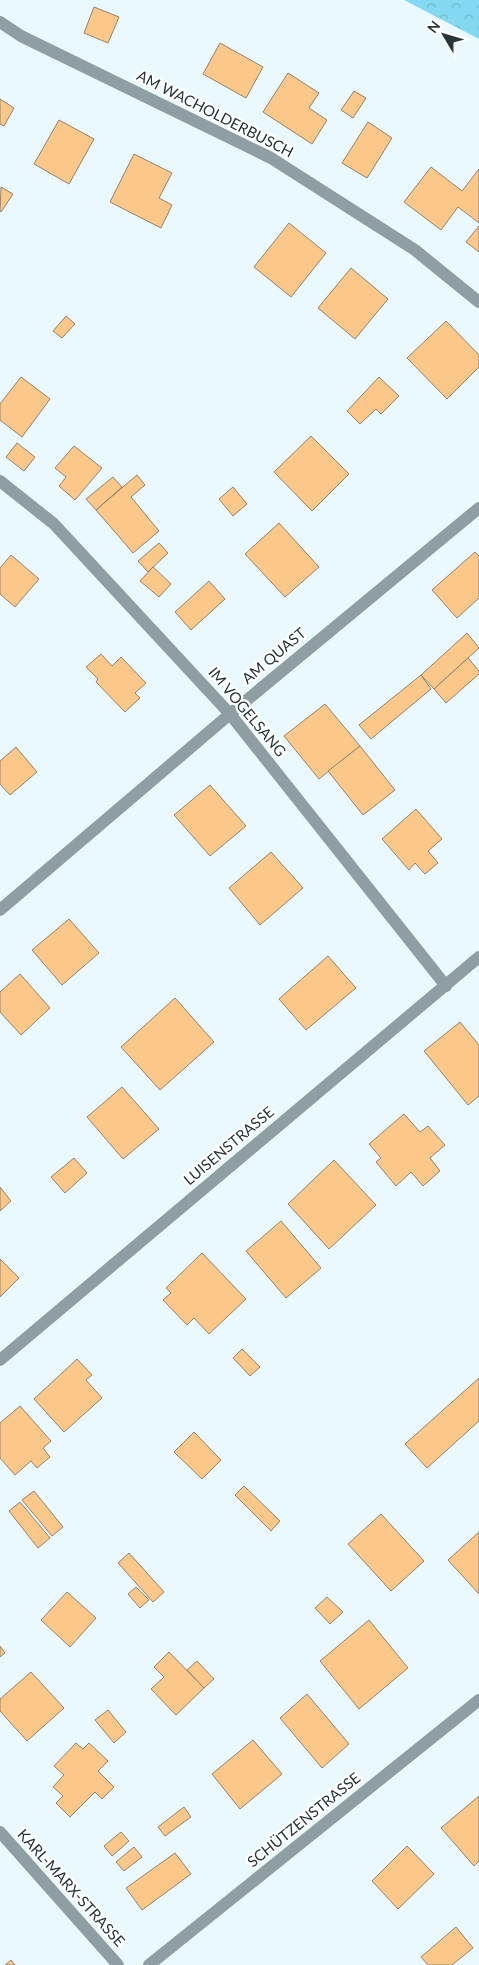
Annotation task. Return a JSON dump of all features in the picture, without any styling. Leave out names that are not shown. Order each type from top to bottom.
[{"type":"street","name":"AM WACHOLDERBUSCH","points":[[0,22],[21,36],[271,158],[415,250],[479,302]]},
{"type":"street","name":"IM VOGELSANG","points":[[0,481],[54,524],[230,714],[446,986]]},
{"type":"street","name":"AM QUAST","points":[[0,910],[230,714],[479,508]]},
{"type":"street","name":"LUISENSTRASSE","points":[[0,1360],[479,957]]},
{"type":"street","name":"SCHÜTZENSTRASSE","points":[[149,1965],[479,1700]]},
{"type":"street","name":"KARL-MARX-STRASSE","points":[[0,1832],[118,1965]]},
{"type":"green space","points":[[404,0],[479,0],[479,39]]},
{"type":"building","points":[[94,7],[119,17],[108,43],[84,33]]},
{"type":"building","points":[[220,43],[263,67],[246,98],[203,74]]},
{"type":"building","points":[[288,73],[319,93],[309,108],[327,120],[312,144],[263,112]]},
{"type":"building","points":[[354,91],[366,98],[353,118],[341,110]]},
{"type":"building","points":[[0,99],[14,108],[4,126],[0,124]]},
{"type":"building","points":[[59,120],[94,139],[69,184],[34,164]]},
{"type":"building","points":[[368,122],[392,138],[367,178],[342,163]]},
{"type":"building","points":[[134,154],[172,173],[159,198],[172,205],[161,228],[110,202]]},
{"type":"building","points":[[431,167],[462,191],[479,169],[479,223],[458,207],[441,230],[404,202]]},
{"type":"building","points":[[1,187],[13,194],[1,212],[0,211]]},
{"type":"building","points":[[289,223],[326,253],[291,297],[254,267]]},
{"type":"building","points":[[479,226],[479,252],[466,242]]},
{"type":"building","points":[[351,268],[388,299],[355,339],[318,308]]},
{"type":"building","points":[[66,316],[75,324],[62,338],[53,331]]},
{"type":"building","points":[[446,321],[479,355],[479,367],[447,399],[407,358]]},
{"type":"building","points":[[21,377],[50,399],[22,437],[0,420],[0,404]]},
{"type":"building","points":[[379,377],[399,396],[381,414],[376,409],[360,424],[347,411]]},
{"type":"building","points":[[311,436],[349,474],[312,511],[274,472]]},
{"type":"building","points":[[17,443],[35,457],[24,471],[6,457]]},
{"type":"building","points":[[74,446],[102,468],[75,500],[59,486],[66,477],[55,468]]},
{"type":"building","points":[[137,475],[145,485],[131,497],[159,531],[133,553],[96,510]]},
{"type":"building","points":[[113,477],[122,487],[96,510],[86,499]]},
{"type":"building","points":[[233,487],[247,504],[233,516],[219,499]]},
{"type":"building","points":[[279,523],[319,567],[285,597],[245,554]]},
{"type":"building","points":[[159,543],[168,553],[148,572],[138,561]]},
{"type":"building","points":[[475,552],[479,556],[479,598],[457,618],[432,590]]},
{"type":"building","points":[[11,555],[39,579],[15,607],[0,594],[0,568]]},
{"type":"building","points":[[153,567],[171,584],[159,597],[140,581]]},
{"type":"building","points":[[209,581],[225,599],[191,630],[175,612]]},
{"type":"building","points":[[467,633],[479,648],[434,689],[421,675]]},
{"type":"building","points":[[101,654],[112,666],[121,657],[146,683],[135,693],[140,698],[125,712],[96,682],[98,679],[86,667]]},
{"type":"building","points":[[468,658],[479,671],[479,674],[446,703],[434,689]]},
{"type":"building","points":[[421,675],[431,689],[371,739],[359,725]]},
{"type":"building","points":[[325,704],[360,746],[319,779],[284,736]]},
{"type":"building","points":[[360,746],[395,790],[363,815],[328,771]]},
{"type":"building","points":[[16,747],[37,772],[10,795],[0,784],[0,761]]},
{"type":"building","points":[[210,785],[246,826],[210,856],[174,815]]},
{"type":"building","points":[[416,809],[442,839],[428,851],[438,863],[425,874],[415,863],[409,870],[382,839]]},
{"type":"building","points":[[271,852],[303,888],[260,925],[229,888]]},
{"type":"building","points":[[69,919],[99,953],[62,985],[32,950]]},
{"type":"building","points":[[328,956],[356,988],[306,1030],[279,999]]},
{"type":"building","points":[[20,974],[50,1008],[21,1035],[0,1012],[0,992]]},
{"type":"building","points":[[175,998],[214,1042],[160,1090],[121,1047]]},
{"type":"building","points":[[460,1022],[479,1045],[479,1096],[468,1105],[424,1051]]},
{"type":"building","points":[[122,1087],[159,1129],[123,1159],[87,1117]]},
{"type":"building","points":[[404,1114],[420,1132],[428,1126],[445,1145],[430,1158],[440,1171],[423,1186],[411,1172],[396,1186],[376,1162],[381,1158],[369,1144]]},
{"type":"building","points":[[74,1158],[87,1173],[65,1193],[51,1177]]},
{"type":"building","points":[[334,1160],[376,1205],[329,1249],[288,1204]]},
{"type":"building","points":[[0,1187],[11,1201],[0,1211]]},
{"type":"building","points":[[281,1221],[321,1268],[286,1298],[246,1251]]},
{"type":"building","points":[[202,1253],[246,1299],[209,1334],[194,1318],[187,1325],[163,1300],[171,1293],[166,1288]]},
{"type":"building","points":[[0,1259],[19,1278],[0,1297]]},
{"type":"building","points":[[242,1349],[260,1367],[250,1376],[233,1358]]},
{"type":"building","points":[[77,1359],[92,1375],[86,1380],[102,1398],[64,1432],[34,1399]]},
{"type":"building","points":[[479,1378],[479,1421],[427,1468],[405,1444]]},
{"type":"building","points":[[20,1406],[51,1441],[43,1448],[50,1457],[37,1468],[31,1461],[15,1475],[0,1458],[0,1423]]},
{"type":"building","points":[[194,1432],[221,1460],[202,1479],[174,1452]]},
{"type":"building","points":[[244,1486],[280,1521],[271,1531],[235,1495]]},
{"type":"building","points":[[34,1491],[63,1527],[52,1536],[22,1500]]},
{"type":"building","points":[[20,1502],[50,1538],[38,1548],[9,1511]]},
{"type":"building","points":[[381,1514],[424,1561],[391,1591],[348,1544]]},
{"type":"building","points":[[479,1532],[479,1594],[448,1560]]},
{"type":"building","points":[[129,1553],[164,1592],[153,1602],[118,1563]]},
{"type":"building","points":[[136,1587],[149,1600],[140,1608],[128,1594]]},
{"type":"building","points":[[67,1592],[96,1618],[70,1647],[41,1620]]},
{"type":"building","points":[[327,1597],[343,1612],[330,1624],[315,1608]]},
{"type":"building","points":[[369,1620],[408,1668],[359,1709],[320,1661]]},
{"type":"building","points":[[0,1646],[5,1653],[0,1657]]},
{"type":"building","points":[[169,1652],[204,1688],[176,1715],[151,1689],[164,1677],[154,1667]]},
{"type":"building","points":[[197,1661],[214,1679],[204,1688],[187,1670]]},
{"type":"building","points":[[31,1672],[64,1708],[27,1741],[0,1711],[0,1699]]},
{"type":"building","points":[[307,1694],[349,1744],[322,1768],[280,1718]]},
{"type":"building","points":[[108,1710],[126,1732],[114,1743],[95,1720]]},
{"type":"building","points":[[253,1740],[282,1774],[240,1809],[212,1774]]},
{"type":"building","points":[[76,1743],[83,1749],[89,1743],[108,1761],[98,1771],[114,1787],[102,1799],[95,1792],[70,1817],[56,1803],[63,1796],[53,1787],[64,1775],[54,1766]]},
{"type":"building","points":[[479,1796],[479,1861],[474,1866],[441,1828]]},
{"type":"building","points":[[184,1807],[191,1817],[165,1836],[158,1827]]},
{"type":"building","points":[[121,1832],[129,1841],[112,1856],[104,1846]]},
{"type":"building","points":[[407,1846],[434,1874],[398,1909],[372,1881]]},
{"type":"building","points":[[134,1847],[142,1857],[124,1871],[116,1862]]},
{"type":"building","points":[[175,1853],[191,1874],[142,1910],[126,1888]]},
{"type":"building","points":[[456,1927],[473,1948],[452,1965],[428,1965],[421,1957]]},
{"type":"building","points":[[11,1960],[15,1965],[5,1965]]}]
